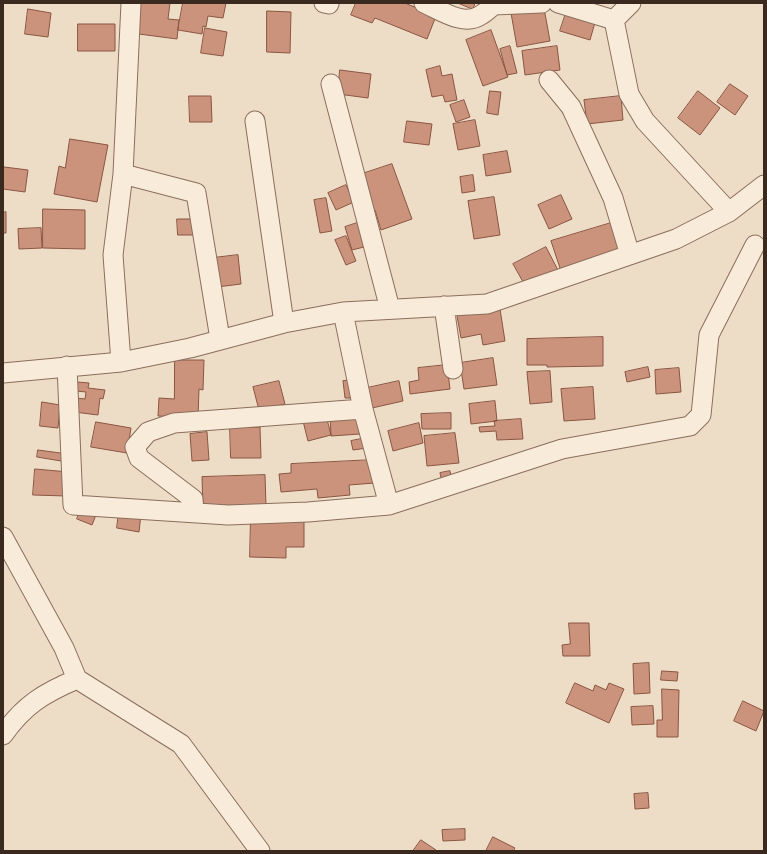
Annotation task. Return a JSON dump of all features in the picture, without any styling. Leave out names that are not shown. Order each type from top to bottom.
[{"type":"street","points":[[121,362],[113,255],[123,174],[131,3]]},
{"type":"street","points":[[424,3],[457,18],[467,19],[480,16],[493,4],[542,3]]},
{"type":"street","points":[[558,3],[614,20]]},
{"type":"street","points":[[614,20],[631,3]]},
{"type":"street","points":[[614,20],[629,94],[645,121],[729,212]]},
{"type":"street","points":[[549,80],[571,107],[612,198],[630,255]]},
{"type":"street","points":[[331,84],[390,309]]},
{"type":"street","points":[[255,121],[284,323]]},
{"type":"street","points":[[123,174],[196,193],[220,340]]},
{"type":"street","points":[[3,374],[67,366],[121,362],[220,340],[284,323],[343,312],[488,304],[676,240],[729,212],[764,185]]},
{"type":"street","points":[[67,366],[73,505],[228,515],[308,512],[388,506],[562,449],[690,426],[701,415],[709,335],[755,245]]},
{"type":"street","points":[[444,306],[453,369]]},
{"type":"street","points":[[343,312],[363,409],[388,506]]},
{"type":"street","points":[[194,512],[193,499],[139,458],[135,447],[148,432],[174,423],[363,409]]},
{"type":"street","points":[[3,537],[64,648],[77,679],[181,744],[260,851]]},
{"type":"street","points":[[3,735],[16,716],[49,690],[77,679]]},
{"type":"building","points":[[139,3],[170,3],[168,19],[179,20],[177,39],[131,33]]},
{"type":"building","points":[[183,3],[226,3],[223,18],[208,16],[206,27],[203,26],[202,34],[178,30]]},
{"type":"building","points":[[356,3],[405,3],[436,16],[427,39],[375,18],[372,23],[351,15]]},
{"type":"building","points":[[458,3],[475,3],[473,9]]},
{"type":"building","points":[[544,8],[550,41],[517,47],[511,13]]},
{"type":"building","points":[[28,9],[51,13],[48,37],[25,34]]},
{"type":"building","points":[[567,10],[596,19],[590,40],[560,31]]},
{"type":"building","points":[[267,11],[291,12],[290,53],[267,52]]},
{"type":"building","points":[[78,24],[115,24],[115,51],[78,51]]},
{"type":"building","points":[[205,28],[227,32],[223,56],[201,53]]},
{"type":"building","points":[[491,30],[508,77],[483,86],[466,40]]},
{"type":"building","points":[[510,46],[517,73],[507,75],[500,49]]},
{"type":"building","points":[[557,46],[560,70],[525,75],[522,51]]},
{"type":"building","points":[[440,66],[442,76],[452,74],[457,100],[445,102],[443,95],[432,97],[426,70]]},
{"type":"building","points":[[340,70],[371,74],[368,98],[338,94]]},
{"type":"building","points":[[730,84],[748,96],[735,115],[717,102]]},
{"type":"building","points":[[490,91],[501,92],[498,115],[487,113]]},
{"type":"building","points":[[698,91],[720,108],[700,135],[678,118]]},
{"type":"building","points":[[189,96],[211,96],[212,122],[190,122]]},
{"type":"building","points":[[621,96],[623,120],[587,124],[584,100]]},
{"type":"building","points":[[464,100],[470,117],[456,122],[450,105]]},
{"type":"building","points":[[475,120],[480,146],[458,150],[453,124]]},
{"type":"building","points":[[407,121],[432,124],[429,145],[404,142]]},
{"type":"building","points":[[70,139],[108,145],[97,202],[54,194],[59,166],[65,168]]},
{"type":"building","points":[[507,151],[511,172],[486,176],[483,155]]},
{"type":"building","points":[[392,164],[412,219],[381,230],[375,210],[371,212],[359,175]]},
{"type":"building","points":[[4,167],[28,170],[25,192],[3,189]]},
{"type":"building","points":[[473,175],[475,191],[462,193],[460,177]]},
{"type":"building","points":[[346,185],[354,202],[336,210],[328,193]]},
{"type":"building","points":[[561,195],[572,219],[549,229],[538,205]]},
{"type":"building","points":[[494,197],[500,235],[474,239],[468,201]]},
{"type":"building","points":[[326,198],[332,231],[320,233],[314,200]]},
{"type":"building","points":[[43,209],[85,210],[85,249],[43,248]]},
{"type":"building","points":[[6,212],[6,233],[3,233],[3,213]]},
{"type":"building","points":[[177,219],[195,219],[195,235],[178,235]]},
{"type":"building","points":[[360,222],[368,246],[352,250],[345,227]]},
{"type":"building","points":[[611,223],[621,251],[561,271],[551,241]]},
{"type":"building","points":[[41,228],[42,248],[19,249],[18,229]]},
{"type":"building","points":[[346,236],[356,261],[346,265],[335,240]]},
{"type":"building","points":[[546,247],[559,272],[527,289],[513,264]]},
{"type":"building","points":[[238,255],[241,284],[217,287],[213,258]]},
{"type":"building","points":[[500,309],[505,341],[483,345],[481,334],[461,338],[456,310]]},
{"type":"building","points":[[603,337],[603,366],[547,367],[547,365],[527,365],[527,339]]},
{"type":"building","points":[[493,358],[497,385],[464,389],[460,363]]},
{"type":"building","points":[[175,360],[204,360],[203,390],[199,389],[198,418],[158,416],[159,398],[174,399]]},
{"type":"building","points":[[447,365],[450,389],[410,394],[409,382],[419,380],[418,368]]},
{"type":"building","points":[[648,367],[650,377],[627,382],[625,372]]},
{"type":"building","points":[[679,368],[681,392],[656,394],[655,370]]},
{"type":"building","points":[[550,371],[552,402],[530,404],[527,372]]},
{"type":"building","points":[[354,380],[355,398],[345,398],[343,381]]},
{"type":"building","points":[[279,381],[285,404],[259,410],[253,387]]},
{"type":"building","points":[[399,381],[403,401],[372,408],[367,388]]},
{"type":"building","points":[[77,382],[89,383],[88,388],[105,390],[103,399],[100,398],[98,415],[74,412],[76,398],[85,399],[86,392],[76,391]]},
{"type":"building","points":[[593,387],[595,419],[564,421],[561,389]]},
{"type":"building","points":[[495,401],[497,421],[471,424],[469,404]]},
{"type":"building","points":[[42,402],[60,405],[58,428],[40,426]]},
{"type":"building","points":[[451,413],[451,429],[422,429],[421,414]]},
{"type":"building","points":[[359,414],[360,434],[331,436],[330,416]]},
{"type":"building","points":[[326,415],[331,435],[308,441],[303,421]]},
{"type":"building","points":[[521,419],[523,439],[497,440],[496,431],[480,432],[479,427],[495,426],[494,421]]},
{"type":"building","points":[[96,422],[131,428],[127,453],[91,447]]},
{"type":"building","points":[[419,423],[423,443],[393,451],[388,431]]},
{"type":"building","points":[[230,427],[260,427],[261,458],[231,458]]},
{"type":"building","points":[[207,432],[209,460],[192,461],[190,434]]},
{"type":"building","points":[[455,433],[459,463],[427,466],[424,436]]},
{"type":"building","points":[[366,438],[367,448],[353,450],[351,441]]},
{"type":"building","points":[[38,450],[68,454],[67,462],[37,457]]},
{"type":"building","points":[[373,460],[375,483],[349,485],[350,495],[318,498],[317,489],[281,492],[279,474],[291,473],[291,464]]},
{"type":"building","points":[[35,469],[69,472],[67,496],[33,495]]},
{"type":"building","points":[[450,471],[452,480],[442,482],[440,473]]},
{"type":"building","points":[[265,475],[266,506],[203,508],[202,477]]},
{"type":"building","points":[[81,509],[96,515],[92,525],[77,519]]},
{"type":"building","points":[[119,511],[141,514],[139,532],[117,528]]},
{"type":"building","points":[[251,516],[304,517],[304,547],[286,547],[286,558],[250,557]]},
{"type":"building","points":[[569,623],[589,623],[590,656],[563,656],[562,645],[570,644]]},
{"type":"building","points":[[649,663],[650,693],[634,694],[633,664]]},
{"type":"building","points":[[662,671],[678,672],[677,681],[661,680]]},
{"type":"building","points":[[575,683],[593,691],[595,685],[606,690],[609,683],[624,689],[609,723],[566,703]]},
{"type":"building","points":[[662,689],[679,690],[678,737],[657,737],[657,720],[662,720]]},
{"type":"building","points":[[743,701],[764,711],[756,731],[734,721]]},
{"type":"building","points":[[653,706],[654,724],[632,725],[631,707]]},
{"type":"building","points":[[648,793],[649,808],[635,809],[634,794]]},
{"type":"building","points":[[465,829],[465,840],[443,841],[442,830]]},
{"type":"building","points":[[493,837],[515,848],[513,851],[486,851]]},
{"type":"building","points":[[421,840],[436,850],[413,851]]}]
